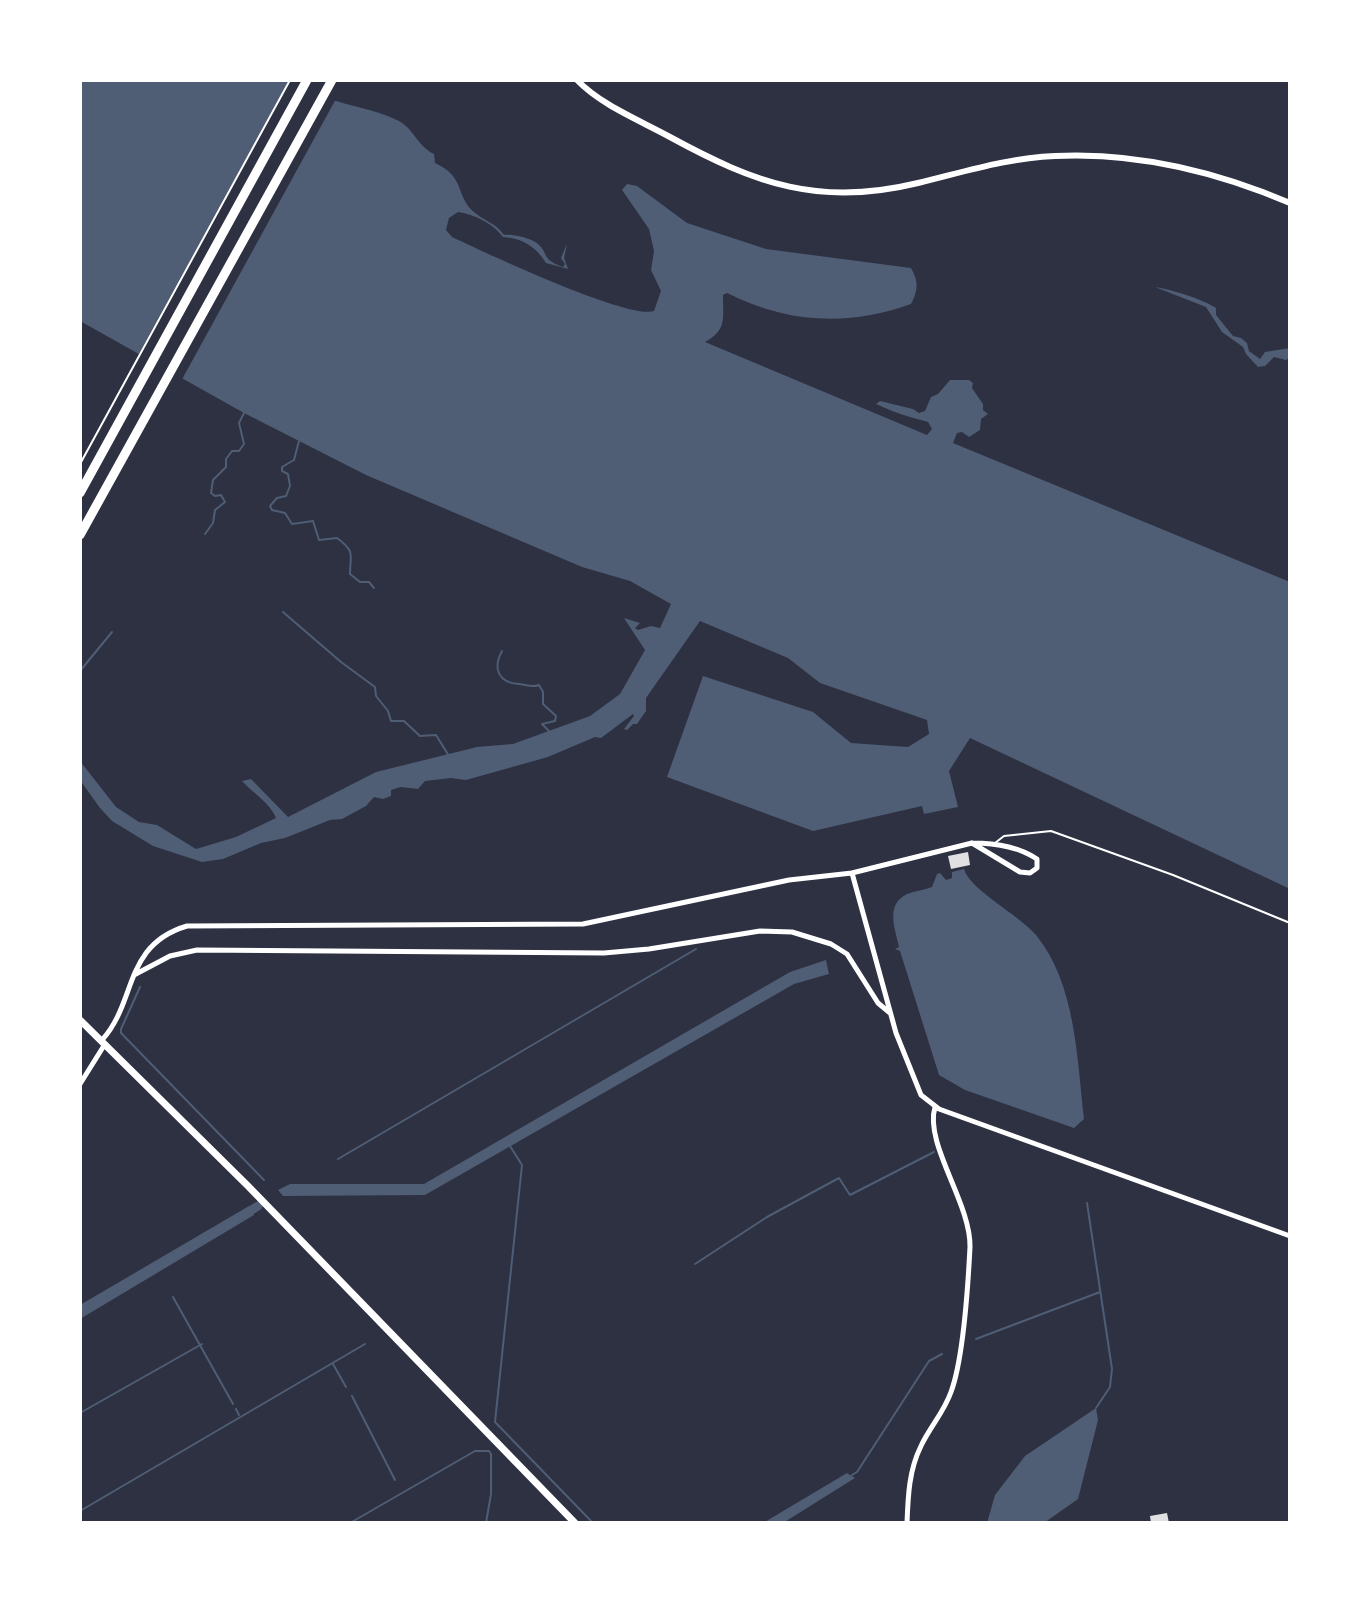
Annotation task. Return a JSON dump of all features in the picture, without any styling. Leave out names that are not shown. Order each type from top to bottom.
[{"type":"highway","points":[[80,493],[307,80]]},
{"type":"highway","points":[[80,535],[331,82]]},
{"type":"main road","points":[[80,1020],[248,1186],[572,1523]]},
{"type":"street","points":[[577,80],[617,108],[740,172],[781,186],[817,193],[894,188],[1023,158],[1098,155],[1151,160],[1205,172],[1290,203]]},
{"type":"street","points":[[80,1084],[109,1032],[142,959],[173,930],[195,925],[571,925],[789,880],[852,873],[972,843],[994,844],[1032,855],[1037,859],[1037,868],[1030,873],[1020,872],[972,843]]},
{"type":"street","points":[[852,873],[890,1013],[921,1095],[935,1107],[1290,1236]]},
{"type":"street","points":[[133,975],[170,956],[205,950],[604,953],[772,930],[819,940],[841,949],[856,965],[878,1003],[890,1013]]},
{"type":"street","points":[[907,1523],[908,1490],[914,1464],[953,1385],[969,1258],[966,1220],[933,1126],[935,1107]]},
{"type":"lane","points":[[994,844],[1004,836],[1051,831],[1173,875],[1290,923]]},
{"type":"path","points":[[80,464],[290,80]]},
{"type":"water","points":[[80,80],[296,80],[319,95],[384,115],[403,123],[434,154],[435,163],[445,168],[456,180],[468,206],[504,235],[535,242],[548,259],[563,267],[565,264],[561,258],[567,244],[564,258],[568,269],[546,263],[528,244],[503,237],[489,224],[465,213],[458,212],[449,218],[446,230],[452,237],[555,283],[639,311],[654,311],[661,291],[651,270],[654,251],[649,229],[622,190],[627,184],[637,186],[687,223],[766,249],[911,268],[917,286],[911,304],[864,316],[840,319],[795,316],[772,311],[727,293],[723,295],[720,328],[705,342],[927,435],[932,429],[928,422],[876,404],[880,401],[919,413],[925,411],[931,397],[938,394],[950,380],[969,380],[983,404],[983,410],[988,414],[981,419],[980,430],[969,437],[962,432],[957,433],[953,443],[1290,582],[1290,889],[970,738],[949,771],[958,807],[924,814],[922,806],[813,831],[667,777],[703,676],[813,712],[851,743],[908,747],[929,734],[927,720],[820,683],[788,658],[700,621],[646,698],[646,711],[637,724],[624,729],[633,714],[601,738],[595,737],[548,757],[466,780],[425,781],[418,789],[401,787],[391,790],[391,796],[383,799],[374,797],[366,806],[342,819],[330,820],[285,838],[261,843],[223,859],[202,862],[153,846],[112,821],[80,780],[80,761],[116,807],[139,822],[157,825],[196,849],[236,837],[276,818],[266,803],[242,781],[251,779],[288,817],[376,772],[477,747],[513,744],[590,716],[620,694],[645,650],[624,618],[640,623],[635,628],[638,630],[651,626],[660,628],[671,604],[630,581],[582,567],[366,475],[244,413],[80,321]]},
{"type":"water","points":[[1155,287],[1187,295],[1216,308],[1216,315],[1233,336],[1247,343],[1249,351],[1260,359],[1265,352],[1290,348],[1290,358],[1274,357],[1265,366],[1258,367],[1243,347],[1222,332],[1206,307]]},
{"type":"water","points":[[964,869],[975,885],[1036,935],[1059,976],[1072,1023],[1084,1119],[1074,1128],[965,1090],[939,1075],[900,951],[895,949],[899,947],[893,918],[896,904],[907,894],[932,887],[937,874],[940,873],[946,880],[952,878],[952,872]]},
{"type":"water","points":[[826,960],[829,974],[794,984],[425,1195],[283,1196],[278,1190],[290,1184],[424,1184],[790,972]]},
{"type":"water","points":[[249,1206],[254,1215],[80,1319],[80,1305]]},
{"type":"water","points":[[1096,1408],[1098,1420],[1078,1499],[1044,1523],[987,1523],[995,1495],[1025,1456]]},
{"type":"water","points":[[847,1473],[855,1478],[783,1523],[763,1523]]},
{"type":"pier","points":[[289,80],[302,80],[310,87],[337,97],[180,383],[136,359]]},
{"type":"building","points":[[968,852],[970,865],[951,869],[948,856]]},
{"type":"building","points":[[1167,1513],[1169,1523],[1151,1523],[1150,1516]]},
{"type":"waterway","points":[[205,534],[213,523],[215,510],[225,502],[221,495],[211,493],[213,480],[226,467],[226,459],[232,451],[239,451],[244,444],[239,423],[244,413]]},
{"type":"waterway","points":[[299,441],[294,460],[282,467],[282,471],[288,474],[290,486],[286,496],[277,498],[270,506],[272,510],[285,513],[292,524],[313,521],[319,540],[337,538],[349,551],[350,574],[360,582],[369,582],[374,588]]},
{"type":"waterway","points":[[283,612],[375,687],[376,696],[388,711],[391,721],[404,721],[420,736],[436,735],[449,756]]},
{"type":"waterway","points":[[80,671],[112,632]]},
{"type":"waterway","points":[[502,651],[498,664],[502,678],[512,683],[539,685],[543,692],[543,704],[556,716],[555,721],[542,724],[549,731]]},
{"type":"waterway","points":[[338,1159],[696,949]]},
{"type":"waterway","points":[[140,987],[121,1033],[264,1180]]},
{"type":"waterway","points":[[510,1146],[522,1165],[495,1422],[593,1523]]},
{"type":"waterway","points":[[695,1264],[767,1217],[839,1178],[850,1195],[934,1152]]},
{"type":"waterway","points":[[1087,1203],[1112,1369],[1110,1387],[1096,1408]]},
{"type":"waterway","points":[[242,1216],[258,1206]]},
{"type":"waterway","points":[[976,1339],[1100,1292]]},
{"type":"waterway","points":[[173,1297],[233,1404]]},
{"type":"waterway","points":[[80,1413],[202,1344]]},
{"type":"waterway","points":[[80,1511],[365,1344]]},
{"type":"waterway","points":[[852,1475],[857,1472],[929,1361],[942,1354]]},
{"type":"waterway","points":[[333,1364],[346,1387]]},
{"type":"waterway","points":[[352,1396],[395,1480]]},
{"type":"waterway","points":[[236,1409],[239,1415]]},
{"type":"waterway","points":[[350,1523],[475,1451],[489,1451],[491,1494],[486,1523]]}]
